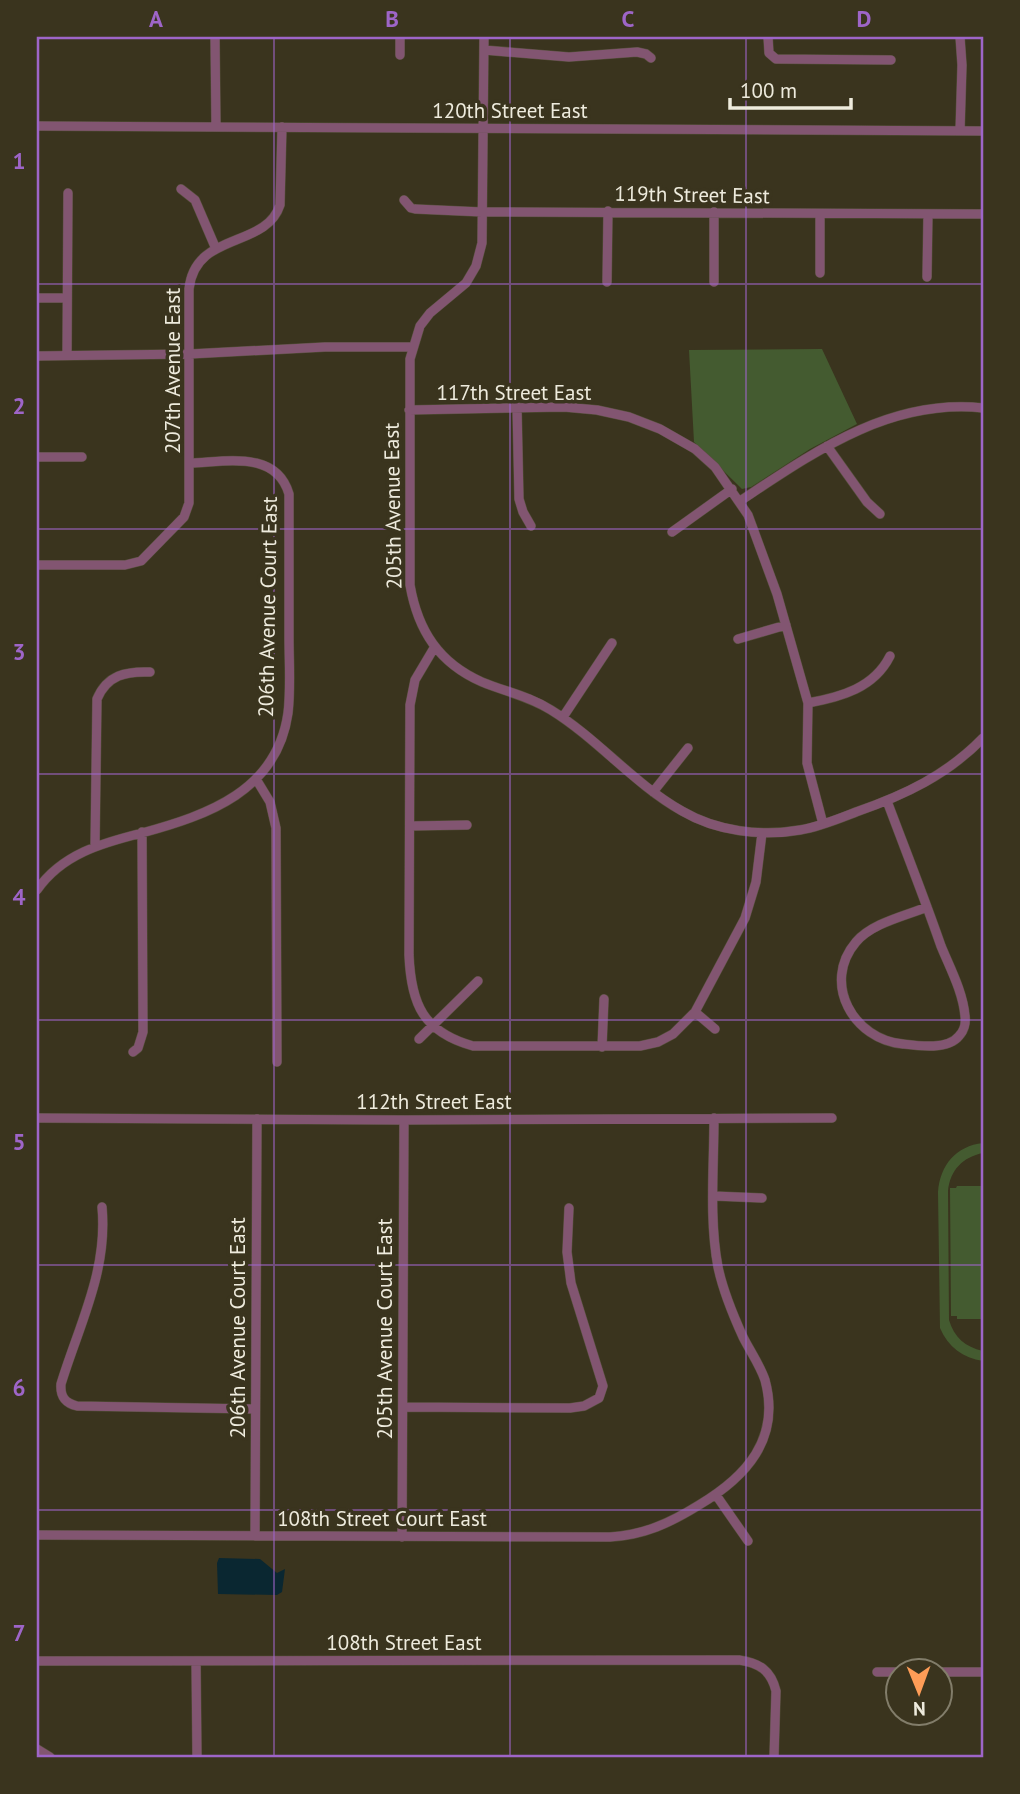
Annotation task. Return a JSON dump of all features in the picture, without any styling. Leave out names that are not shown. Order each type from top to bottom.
[{"type":"street","points":[[215,37],[216,127]]},
{"type":"street","points":[[400,37],[401,55]]},
{"type":"street","name":"205th Avenue East","points":[[434,648],[413,607],[410,585],[409,365],[420,326],[429,313],[466,283],[476,266],[482,243],[484,37]]},
{"type":"street","points":[[768,37],[769,53],[783,61],[891,60]]},
{"type":"street","points":[[960,37],[960,131]]},
{"type":"street","points":[[484,50],[569,57],[637,52],[651,58]]},
{"type":"street","name":"120th Street East","points":[[37,126],[983,131]]},
{"type":"street","name":"207th Avenue East","points":[[37,565],[125,565],[141,561],[184,517],[189,503],[191,274],[201,259],[264,226],[278,212],[282,127]]},
{"type":"street","points":[[181,189],[195,200],[216,249]]},
{"type":"street","points":[[67,355],[68,193]]},
{"type":"street","name":"119th Street East","points":[[404,200],[415,209],[482,212],[983,214]]},
{"type":"street","points":[[607,282],[608,211]]},
{"type":"street","points":[[714,212],[715,282]]},
{"type":"street","points":[[820,214],[820,273]]},
{"type":"street","points":[[927,277],[928,214]]},
{"type":"street","points":[[37,298],[66,298]]},
{"type":"street","points":[[37,356],[190,354],[325,347],[413,347]]},
{"type":"street","points":[[517,407],[519,499],[531,526]]},
{"type":"street","name":"117th Street East","points":[[409,410],[517,407],[589,409],[645,422],[695,449],[715,467],[740,501],[761,546],[786,625],[808,703],[807,763],[823,824]]},
{"type":"street","points":[[740,501],[857,429],[907,412],[937,408],[983,408]]},
{"type":"street","points":[[827,446],[867,502],[880,514]]},
{"type":"street","points":[[37,457],[82,457]]},
{"type":"street","name":"206th Avenue Court East","points":[[38,885],[66,861],[95,846],[212,810],[231,800],[256,779],[280,740],[288,711],[289,494],[281,477],[270,467],[256,462],[190,463]]},
{"type":"street","points":[[672,532],[732,489]]},
{"type":"street","points":[[738,639],[786,625]]},
{"type":"street","points":[[563,718],[612,643]]},
{"type":"street","points":[[762,833],[756,882],[745,918],[695,1012],[679,1029],[657,1042],[640,1046],[473,1046],[447,1038],[433,1026],[416,1003],[409,942],[410,705],[415,680],[434,648],[461,671],[482,682],[529,698],[563,718],[587,734],[653,792],[683,811],[709,824],[762,833],[802,830],[887,801],[937,776],[956,763],[983,737]]},
{"type":"street","points":[[808,703],[865,685],[878,674],[890,656]]},
{"type":"street","points":[[95,846],[97,699],[103,687],[115,676],[150,672]]},
{"type":"street","points":[[653,792],[688,748]]},
{"type":"street","points":[[256,779],[270,802],[276,828],[277,1062]]},
{"type":"street","points":[[887,801],[927,907],[963,1006],[965,1023],[959,1037],[949,1043],[899,1044],[877,1038],[862,1028],[852,1016],[844,994],[846,960],[859,939],[882,925],[927,907]]},
{"type":"street","points":[[410,826],[467,825]]},
{"type":"street","points":[[133,1052],[138,1048],[143,1032],[142,832]]},
{"type":"street","points":[[419,1039],[478,981]]},
{"type":"street","points":[[602,1046],[604,999]]},
{"type":"street","points":[[695,1012],[715,1029]]},
{"type":"street","name":"112th Street East","points":[[37,1118],[832,1118]]},
{"type":"street","name":"108th Street Court East","points":[[37,1535],[627,1536],[666,1524],[716,1495],[738,1478],[754,1459],[766,1429],[769,1404],[764,1379],[723,1288],[718,1265],[714,1196],[714,1118]]},
{"type":"street","name":"206th Avenue Court East","points":[[255,1536],[257,1119]]},
{"type":"street","name":"205th Avenue Court East","points":[[402,1537],[404,1120]]},
{"type":"street","points":[[714,1196],[762,1198]]},
{"type":"street","points":[[102,1207],[99,1269],[61,1384],[62,1396],[66,1402],[77,1406],[255,1409]]},
{"type":"street","points":[[403,1407],[570,1408],[584,1406],[597,1399],[603,1386],[571,1283],[567,1252],[569,1208]]},
{"type":"street","points":[[716,1495],[748,1541]]},
{"type":"street","name":"108th Street East","points":[[37,1661],[739,1660],[758,1665],[773,1680],[776,1690],[774,1757]]},
{"type":"street","points":[[196,1661],[197,1757]]},
{"type":"street","points":[[877,1672],[884,1672]]},
{"type":"street","points":[[954,1672],[983,1672]]},
{"type":"street","points":[[37,1749],[50,1757]]},
{"type":"green space","points":[[822,349],[857,424],[810,449],[751,487],[742,489],[694,442],[689,350]]},
{"type":"green space","points":[[983,1143],[983,1153],[964,1161],[955,1171],[948,1191],[949,1320],[961,1340],[983,1351],[983,1361],[957,1350],[947,1341],[940,1328],[938,1192],[942,1173],[951,1158],[965,1148]]},
{"type":"green space","points":[[983,1186],[983,1319],[957,1319],[957,1316],[951,1316],[950,1188]]},
{"type":"water","points":[[219,1558],[260,1559],[277,1573],[285,1569],[282,1592],[277,1595],[218,1594]]}]
